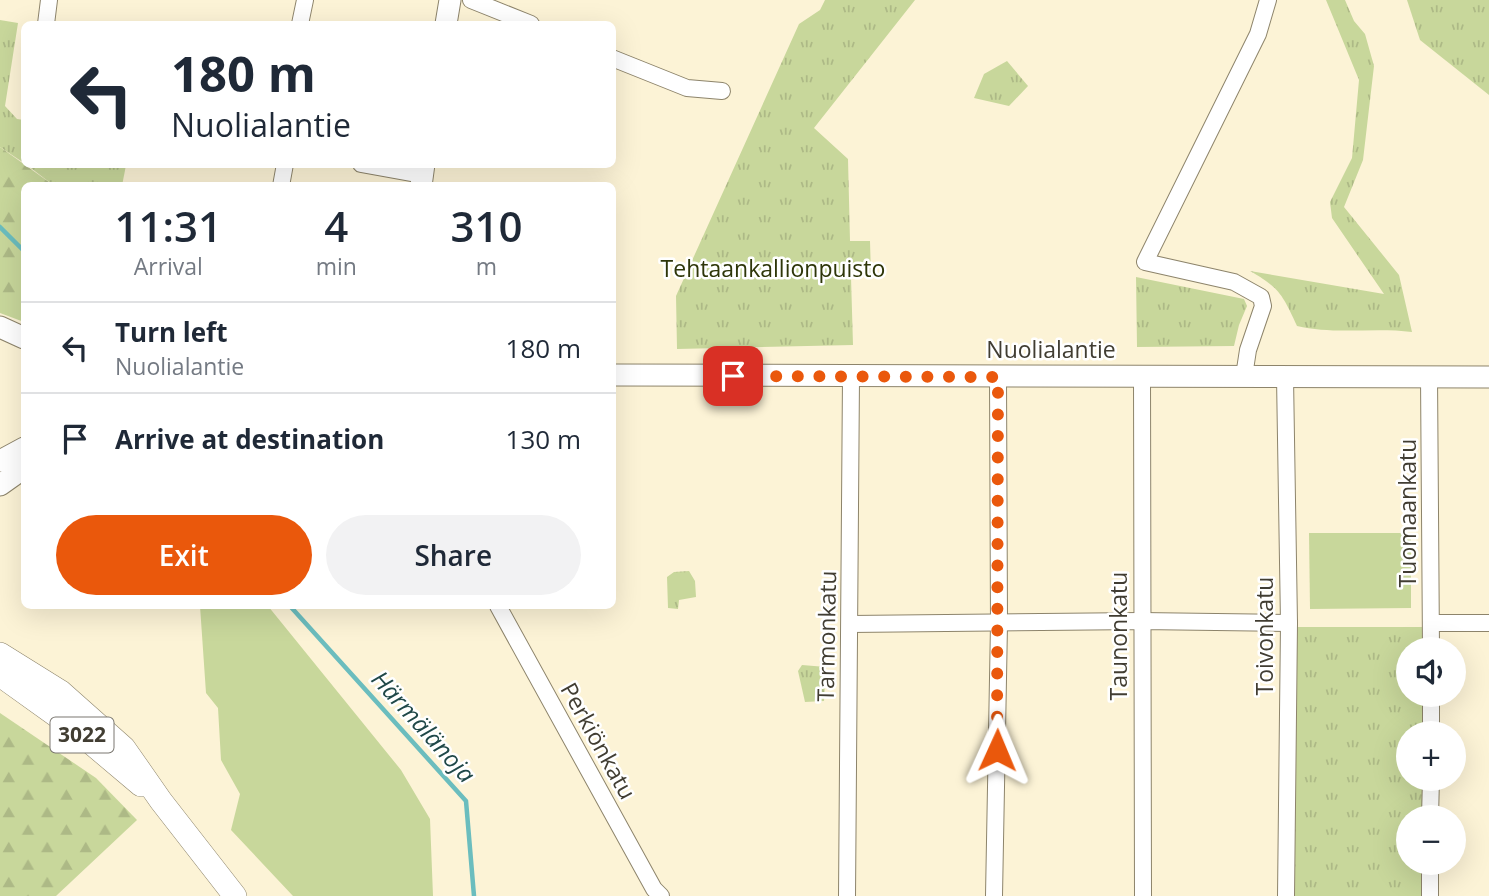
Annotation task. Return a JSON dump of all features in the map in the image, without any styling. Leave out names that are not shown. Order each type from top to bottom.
[{"type":"main road","name":"3022","points":[[0,654],[61,692],[124,748],[161,801],[235,896]]},
{"type":"main road","name":"3022","points":[[0,675],[71,726],[161,801]]},
{"type":"street","points":[[46,21],[49,0]]},
{"type":"street","points":[[300,21],[304,0]]},
{"type":"street","points":[[446,21],[450,0]]},
{"type":"street","points":[[471,0],[524,21]]},
{"type":"street","points":[[1244,376],[1248,350],[1262,307],[1261,297],[1234,282],[1145,262],[1258,34],[1268,0]]},
{"type":"street","points":[[616,60],[687,88],[722,91]]},
{"type":"street","points":[[383,168],[422,175]]},
{"type":"street","points":[[0,327],[21,337]]},
{"type":"street","name":"Nuolialantie","points":[[616,375],[1489,377]]},
{"type":"street","name":"Taunonkatu","points":[[1142,376],[1143,896]]},
{"type":"street","name":"Tuomaankatu","points":[[1429,376],[1431,637]]},
{"type":"street","name":"Tarmonkatu","points":[[847,896],[851,377]]},
{"type":"street","points":[[994,896],[999,624],[998,377]]},
{"type":"street","name":"Toivonkatu","points":[[1285,377],[1289,623],[1286,896]]},
{"type":"street","points":[[0,461],[21,450]]},
{"type":"street","points":[[0,485],[21,470]]},
{"type":"street","name":"Perkiönkatu","points":[[500,609],[654,890],[661,896]]},
{"type":"street","points":[[850,624],[1141,621],[1289,623]]},
{"type":"street","points":[[1431,623],[1489,623]]},
{"type":"street","points":[[1430,875],[1430,896]]},
{"type":"green space","name":"Tehtaankallionpuisto","points":[[825,0],[915,0],[814,128],[848,159],[850,241],[870,241],[871,276],[851,277],[853,345],[677,349],[676,296],[799,24],[820,10]]},
{"type":"green space","points":[[1326,0],[1345,0],[1354,21],[1365,34],[1374,66],[1363,160],[1344,207],[1399,275],[1412,332],[1325,330],[1297,326],[1280,294],[1250,271],[1384,294],[1332,218],[1330,202],[1352,158],[1359,80]]},
{"type":"green space","points":[[1407,0],[1489,0],[1489,95],[1420,40]]},
{"type":"green space","points":[[0,20],[18,23],[5,106],[17,119],[21,120],[21,161],[0,147]]},
{"type":"green space","points":[[1007,61],[1028,86],[1009,106],[974,98],[984,74]]},
{"type":"green space","points":[[0,147],[21,162],[21,168],[29,168],[49,182],[21,182],[21,321],[0,313]]},
{"type":"green space","points":[[31,168],[125,168],[123,182],[49,182]]},
{"type":"green space","points":[[1136,277],[1244,299],[1247,306],[1234,346],[1137,347]]},
{"type":"green space","points":[[1309,533],[1411,533],[1411,608],[1310,609]]},
{"type":"green space","points":[[689,571],[695,581],[696,597],[679,600],[678,609],[668,608],[667,577],[674,572]]},
{"type":"green space","points":[[200,609],[270,609],[401,770],[430,819],[433,896],[293,896],[231,830],[240,794],[221,760],[218,708],[206,693]]},
{"type":"green space","points":[[1295,627],[1425,627],[1425,637],[1396,637],[1396,707],[1425,707],[1425,721],[1396,721],[1396,791],[1425,791],[1425,805],[1396,805],[1396,875],[1425,875],[1425,896],[1295,896]]},
{"type":"green space","points":[[802,665],[826,667],[824,701],[805,702],[798,671]]},
{"type":"green space","points":[[0,713],[96,778],[137,820],[56,896],[0,896]]},
{"type":"waterway","name":"Härmälänoja","points":[[0,227],[21,248]]},
{"type":"waterway","name":"Härmälänoja","points":[[293,609],[466,801],[474,896]]},
{"type":"route","points":[[733,376],[998,377],[997,750]]}]
